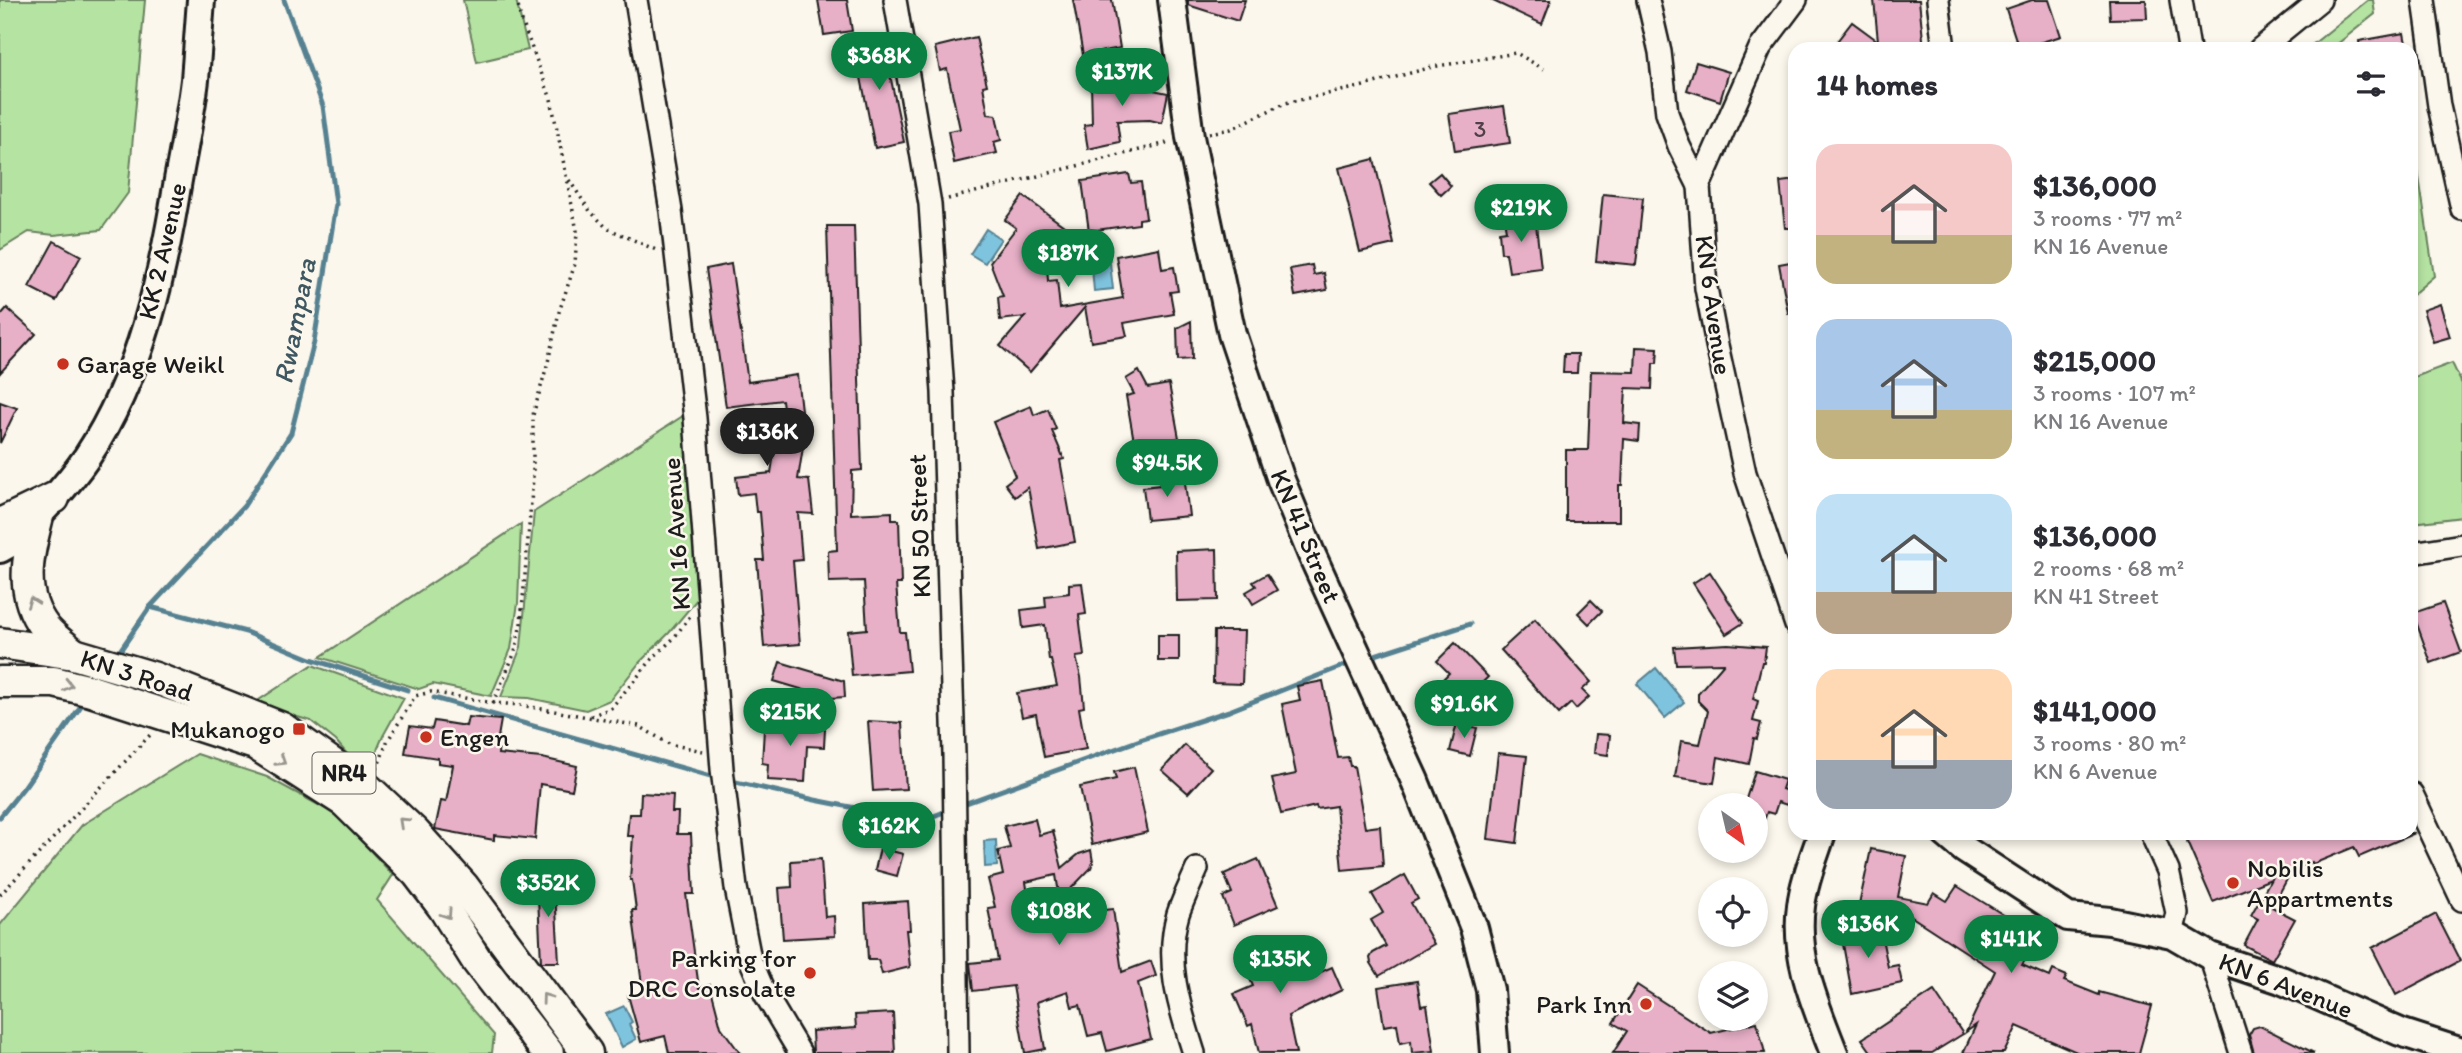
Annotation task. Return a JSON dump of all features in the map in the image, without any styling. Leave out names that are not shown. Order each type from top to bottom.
[{"type":"highway","points":[[2,545],[46,507]]},
{"type":"highway","points":[[46,507],[26,562],[26,586],[34,610],[46,630],[74,654]]},
{"type":"highway","name":"KN 3 Road","points":[[0,643],[74,654],[155,678],[282,729],[369,790],[415,833],[463,886],[587,1053]]},
{"type":"highway","name":"KN 3 Road","points":[[0,682],[54,682],[92,691],[255,744],[345,802],[417,873],[443,907],[477,961],[548,1053]]},
{"type":"main road","name":"KK 2 Avenue","points":[[46,507],[87,457],[120,396],[156,290],[171,227],[195,82],[201,0]]},
{"type":"main road","name":"KN 41 Street","points":[[1172,0],[1190,136],[1233,334],[1257,413],[1311,553],[1415,781],[1474,928],[1490,990],[1495,1053]]},
{"type":"main road","points":[[1820,840],[1800,908],[1802,958],[1806,979],[1834,1053]]},
{"type":"main road","points":[[1801,929],[1813,909],[1833,840]]},
{"type":"main road","name":"KN 6 Avenue","points":[[1953,840],[2068,917],[2110,921],[2172,934],[2210,956],[2281,980],[2400,1032],[2462,1052]]},
{"type":"main road","name":"KN 6 Avenue","points":[[1981,840],[2076,905],[2110,921]]},
{"type":"street","name":"KN 16 Avenue","points":[[636,0],[671,211],[695,418],[721,758],[736,888],[750,959],[765,995],[800,1053]]},
{"type":"street","name":"KN 50 Street","points":[[895,0],[930,204],[944,448],[954,754],[958,1053]]},
{"type":"street","points":[[1648,0],[1660,52],[1667,113],[1679,146],[1699,186]]},
{"type":"street","name":"KN 6 Avenue","points":[[1788,601],[1745,473],[1722,371],[1706,288],[1699,186],[1760,48],[1796,0]]},
{"type":"street","points":[[1938,0],[1943,42]]},
{"type":"street","points":[[2180,0],[2188,42]]},
{"type":"street","points":[[2269,42],[2320,0]]},
{"type":"street","points":[[2424,0],[2439,106],[2462,209]]},
{"type":"street","points":[[2418,552],[2462,545]]},
{"type":"street","points":[[2418,807],[2462,901]]},
{"type":"street","points":[[2154,840],[2168,871],[2176,913],[2172,934]]},
{"type":"street","points":[[1194,1053],[1173,970],[1173,945],[1178,915],[1197,869]]},
{"type":"street","points":[[2210,956],[2241,1053]]},
{"type":"path","points":[[493,703],[515,652],[521,623],[533,478],[533,415],[559,312],[575,264],[577,231],[551,99],[520,16],[517,0]]},
{"type":"path","points":[[930,204],[1190,136],[1231,129],[1285,103],[1360,87],[1432,67],[1516,53],[1545,69]]},
{"type":"path","points":[[567,177],[590,211],[607,228],[677,260]]},
{"type":"path","points":[[589,717],[611,708],[709,596]]},
{"type":"path","points":[[369,790],[387,742],[415,696],[431,692],[639,726],[669,744],[707,752],[721,758]]},
{"type":"path","points":[[0,895],[170,715]]},
{"type":"green space","points":[[0,0],[145,0],[128,193],[101,230],[54,235],[29,232],[0,250]]},
{"type":"green space","points":[[463,0],[516,0],[528,50],[477,62]]},
{"type":"green space","points":[[2368,0],[2373,0],[2375,14],[2340,42],[2316,42]]},
{"type":"green space","points":[[2418,171],[2434,276],[2418,290]]},
{"type":"green space","points":[[2452,363],[2462,384],[2462,517],[2418,522],[2418,376]]},
{"type":"green space","points":[[686,414],[704,591],[610,700],[586,710],[529,698],[501,697],[521,647],[534,512]]},
{"type":"green space","points":[[521,524],[518,603],[511,649],[491,696],[433,684],[419,689],[320,657]]},
{"type":"green space","points":[[312,665],[404,698],[383,736],[366,776],[336,741],[311,721],[253,704]]},
{"type":"green space","points":[[197,754],[267,777],[337,815],[393,875],[377,900],[494,1035],[492,1053],[0,1053],[0,925],[82,825]]},
{"type":"water","points":[[986,229],[1001,239],[985,263],[970,254]]},
{"type":"water","points":[[1109,254],[1113,289],[1094,291],[1091,257]]},
{"type":"water","points":[[1656,668],[1684,702],[1665,718],[1637,684]]},
{"type":"water","points":[[996,840],[997,866],[985,867],[984,841]]},
{"type":"water","points":[[624,1006],[636,1039],[622,1047],[606,1014]]},
{"type":"building","points":[[818,0],[847,0],[852,31],[824,35]]},
{"type":"building","points":[[1073,0],[1112,0],[1120,48],[1083,55]]},
{"type":"building","points":[[1188,0],[1245,0],[1238,21],[1188,5]]},
{"type":"building","points":[[1491,0],[1551,0],[1542,24]]},
{"type":"building","points":[[1874,0],[1919,0],[1923,42],[1836,42],[1852,22],[1878,41]]},
{"type":"building","points":[[2032,0],[2049,0],[2061,36],[2042,42],[2017,42],[2006,9]]},
{"type":"building","points":[[2109,0],[2146,0],[2147,18],[2110,19]]},
{"type":"building","points":[[2404,33],[2406,42],[2359,42]]},
{"type":"building","points":[[882,36],[904,142],[875,148],[854,42]]},
{"type":"building","points":[[976,37],[987,85],[983,86],[988,114],[996,115],[1001,140],[994,142],[997,153],[954,163],[948,131],[960,129],[947,69],[940,71],[935,47]]},
{"type":"building","points":[[1696,62],[1729,72],[1720,101],[1687,90]]},
{"type":"building","points":[[1144,70],[1148,89],[1168,93],[1162,123],[1150,120],[1117,121],[1120,142],[1088,149],[1084,125],[1092,124],[1091,82],[1128,81],[1127,74]]},
{"type":"building","points":[[1504,106],[1510,143],[1455,151],[1449,114]]},
{"type":"building","points":[[1374,159],[1394,244],[1360,252],[1339,168]]},
{"type":"building","points":[[1440,173],[1451,186],[1441,195],[1429,182]]},
{"type":"building","points":[[1129,174],[1131,183],[1141,182],[1146,218],[1139,219],[1139,224],[1089,231],[1082,181]]},
{"type":"building","points":[[1788,181],[1788,228],[1785,228],[1780,182]]},
{"type":"building","points":[[1603,194],[1643,198],[1636,265],[1596,261]]},
{"type":"building","points":[[1023,196],[1064,226],[1046,250],[1048,281],[1057,280],[1060,309],[1123,298],[1116,256],[1159,248],[1162,269],[1174,267],[1178,291],[1170,292],[1174,314],[1124,323],[1127,336],[1091,342],[1085,307],[1030,372],[1000,346],[1025,317],[1000,320],[998,297],[1003,296],[990,262],[1016,228],[1005,220]]},
{"type":"building","points":[[1535,216],[1541,268],[1509,272],[1506,253],[1501,253],[1499,232],[1506,231],[1504,219]]},
{"type":"building","points":[[827,226],[854,226],[862,470],[852,471],[851,514],[892,512],[892,520],[899,520],[901,584],[896,584],[900,632],[905,632],[909,671],[852,676],[848,631],[867,629],[864,581],[829,582],[828,551],[837,550]]},
{"type":"building","points":[[54,241],[81,256],[56,301],[29,287]]},
{"type":"building","points":[[1788,262],[1788,313],[1779,264]]},
{"type":"building","points":[[731,264],[748,382],[797,375],[805,446],[798,479],[809,480],[813,514],[798,513],[802,560],[793,561],[800,644],[764,647],[757,560],[764,560],[760,512],[756,512],[754,493],[738,495],[736,477],[771,473],[775,447],[788,449],[782,400],[726,407],[706,269]]},
{"type":"building","points":[[1312,265],[1314,275],[1324,273],[1327,290],[1295,296],[1290,269]]},
{"type":"building","points":[[2440,304],[2450,337],[2433,342],[2423,310]]},
{"type":"building","points":[[7,308],[36,334],[0,373],[0,316]]},
{"type":"building","points":[[1191,321],[1192,359],[1178,360],[1177,328]]},
{"type":"building","points":[[1636,347],[1658,348],[1657,363],[1653,363],[1652,389],[1626,388],[1624,423],[1640,425],[1639,441],[1624,439],[1622,485],[1619,485],[1619,521],[1566,521],[1566,450],[1588,450],[1591,371],[1635,372]]},
{"type":"building","points":[[1564,354],[1578,354],[1577,373],[1563,373]]},
{"type":"building","points":[[1139,371],[1148,388],[1169,384],[1179,438],[1135,447],[1126,396],[1134,394],[1126,379]]},
{"type":"building","points":[[0,402],[17,408],[0,443]]},
{"type":"building","points":[[1031,406],[1034,415],[1048,409],[1056,429],[1052,431],[1064,459],[1060,460],[1075,542],[1039,549],[1028,487],[1015,497],[1005,484],[1015,476],[993,422]]},
{"type":"building","points":[[1184,474],[1189,516],[1147,520],[1143,487],[1160,485],[1159,477]]},
{"type":"building","points":[[1217,549],[1218,600],[1177,601],[1176,551]]},
{"type":"building","points":[[1710,572],[1743,623],[1726,634],[1693,583]]},
{"type":"building","points":[[1267,574],[1277,590],[1253,604],[1246,592],[1256,586],[1253,582]]},
{"type":"building","points":[[1082,583],[1086,614],[1079,615],[1084,656],[1076,657],[1081,677],[1084,707],[1079,708],[1086,749],[1044,757],[1036,714],[1022,717],[1017,693],[1057,686],[1049,660],[1045,625],[1023,628],[1021,610],[1046,607],[1045,596],[1069,593],[1069,584]]},
{"type":"building","points":[[1591,600],[1602,611],[1589,624],[1578,613]]},
{"type":"building","points":[[2443,603],[2461,652],[2431,663],[2418,627],[2418,611]]},
{"type":"building","points":[[1535,619],[1591,682],[1582,690],[1589,697],[1576,709],[1571,703],[1559,714],[1501,650]]},
{"type":"building","points":[[1214,631],[1244,631],[1242,684],[1213,683]]},
{"type":"building","points":[[1158,635],[1179,635],[1179,661],[1158,661]]},
{"type":"building","points":[[1455,643],[1488,677],[1459,706],[1437,685],[1449,673],[1437,661]]},
{"type":"building","points":[[1728,644],[1766,647],[1753,699],[1758,701],[1753,721],[1761,723],[1757,739],[1754,738],[1749,764],[1718,757],[1714,783],[1675,777],[1681,741],[1700,744],[1708,711],[1698,701],[1698,693],[1724,663],[1676,664],[1674,647]]},
{"type":"building","points":[[780,662],[844,681],[845,697],[831,698],[774,681]]},
{"type":"building","points":[[1323,681],[1338,758],[1348,757],[1350,766],[1354,766],[1365,828],[1380,826],[1383,866],[1342,870],[1336,806],[1317,809],[1316,806],[1281,814],[1272,779],[1296,774],[1282,704],[1300,700],[1297,686]]},
{"type":"building","points":[[775,716],[811,718],[811,728],[825,729],[824,747],[807,746],[805,782],[767,780],[768,764],[762,763],[764,729],[774,729]]},
{"type":"building","points":[[468,717],[501,720],[498,754],[542,758],[577,766],[572,790],[540,784],[535,839],[494,835],[494,840],[435,829],[441,801],[446,802],[453,765],[438,763],[438,758],[405,753],[410,726],[432,729],[434,721],[466,726]]},
{"type":"building","points":[[868,721],[902,723],[906,789],[873,791]]},
{"type":"building","points":[[1457,723],[1477,728],[1470,756],[1450,751]]},
{"type":"building","points":[[1596,734],[1610,735],[1608,755],[1594,753]]},
{"type":"building","points":[[1185,745],[1211,768],[1188,793],[1162,770]]},
{"type":"building","points":[[1498,753],[1527,756],[1517,843],[1488,839]]},
{"type":"building","points":[[1134,767],[1148,832],[1092,845],[1080,787],[1116,779],[1114,772]]},
{"type":"building","points":[[1755,771],[1785,780],[1782,789],[1788,791],[1787,805],[1778,802],[1774,814],[1768,812],[1768,793],[1748,793]]},
{"type":"building","points":[[641,793],[673,795],[672,812],[678,812],[677,834],[691,834],[694,894],[686,894],[699,988],[710,985],[721,1027],[740,1053],[669,1053],[665,1036],[641,1042],[628,995],[643,992],[632,910],[636,910],[630,880],[633,836],[627,836],[629,814],[640,814]]},
{"type":"building","points":[[1035,819],[1039,835],[1053,831],[1062,868],[1079,854],[1091,850],[1093,862],[1091,868],[1060,900],[1056,875],[1026,882],[1031,914],[1062,908],[1061,900],[1092,894],[1095,911],[1113,909],[1122,972],[1151,961],[1156,976],[1138,983],[1151,1039],[1107,1051],[1102,1033],[1088,1036],[1080,1005],[1072,1007],[1068,991],[1037,1002],[1045,1049],[1025,1053],[1013,986],[973,991],[970,963],[998,960],[988,908],[995,907],[988,879],[1003,875],[998,851],[1010,848],[1004,826]]},
{"type":"building","points":[[2186,840],[2399,840],[2359,857],[2354,847],[2292,870],[2272,907],[2295,919],[2272,960],[2244,945],[2258,919],[2251,915],[2271,879],[2213,902]]},
{"type":"building","points":[[880,848],[903,854],[897,876],[875,870]]},
{"type":"building","points":[[1871,849],[1906,856],[1898,897],[1928,903],[1934,893],[1947,901],[1957,886],[2015,922],[1998,947],[2025,960],[2022,965],[2050,977],[2053,970],[2067,976],[2064,981],[2099,995],[2099,992],[2152,1006],[2139,1053],[2079,1053],[2017,1026],[2004,1053],[1963,1053],[1976,1025],[1966,1032],[1995,971],[1914,917],[1859,905]]},
{"type":"building","points":[[821,859],[825,917],[834,916],[835,936],[783,939],[779,888],[792,887],[791,861]]},
{"type":"building","points":[[1258,859],[1278,906],[1234,925],[1223,897],[1232,893],[1224,874]]},
{"type":"building","points":[[537,875],[554,875],[559,962],[541,962]]},
{"type":"building","points":[[1405,875],[1418,899],[1411,903],[1434,944],[1379,976],[1370,958],[1373,953],[1386,946],[1371,920],[1383,913],[1372,894]]},
{"type":"building","points":[[908,901],[910,930],[906,930],[910,967],[882,974],[878,960],[868,960],[865,904]]},
{"type":"building","points":[[2436,914],[2460,961],[2396,995],[2372,948]]},
{"type":"building","points":[[1879,924],[1888,967],[1898,965],[1902,983],[1852,994],[1841,933]]},
{"type":"building","points":[[1287,937],[1305,979],[1332,967],[1342,990],[1288,1016],[1296,1053],[1259,1053],[1252,1024],[1248,1026],[1234,994],[1253,986],[1241,958]]},
{"type":"building","points":[[1417,981],[1421,1006],[1427,1005],[1434,1051],[1412,1053],[1411,1041],[1400,1043],[1397,1024],[1384,1026],[1378,987]]},
{"type":"building","name":"Park Inn","points":[[1637,985],[1698,1025],[1698,1031],[1759,1031],[1765,1053],[1613,1053],[1627,1031],[1613,1023]]},
{"type":"building","points":[[1934,991],[1963,1034],[1932,1053],[1872,1053],[1862,1039]]},
{"type":"building","points":[[893,1013],[895,1053],[813,1053],[812,1031],[856,1028],[855,1015]]},
{"type":"building","points":[[2260,1026],[2314,1053],[2254,1053],[2249,1035],[2253,1028]]},
{"type":"waterway","name":"Rwampara","points":[[115,658],[150,607],[244,506],[291,433],[314,342],[336,204],[323,106],[284,0]]},
{"type":"waterway","points":[[150,607],[246,632],[311,659],[408,690]]},
{"type":"waterway","points":[[1366,658],[1470,624]]},
{"type":"waterway","points":[[958,806],[1229,711],[1353,662]]},
{"type":"waterway","points":[[434,698],[718,778]]},
{"type":"waterway","points":[[0,817],[85,700]]},
{"type":"waterway","points":[[727,780],[921,821],[949,810]]},
{"type":"place","name":"Garage Weikl","points":[[63,364]]},
{"type":"place","name":"Mukanogo","points":[[299,729]]},
{"type":"place","name":"Engen","points":[[426,737]]},
{"type":"place","name":"Nobilis Appartments","points":[[2233,883]]},
{"type":"place","name":"Parking for DRC Consolate","points":[[810,973]]},
{"type":"place","name":"Park Inn","points":[[1646,1004]]}]
